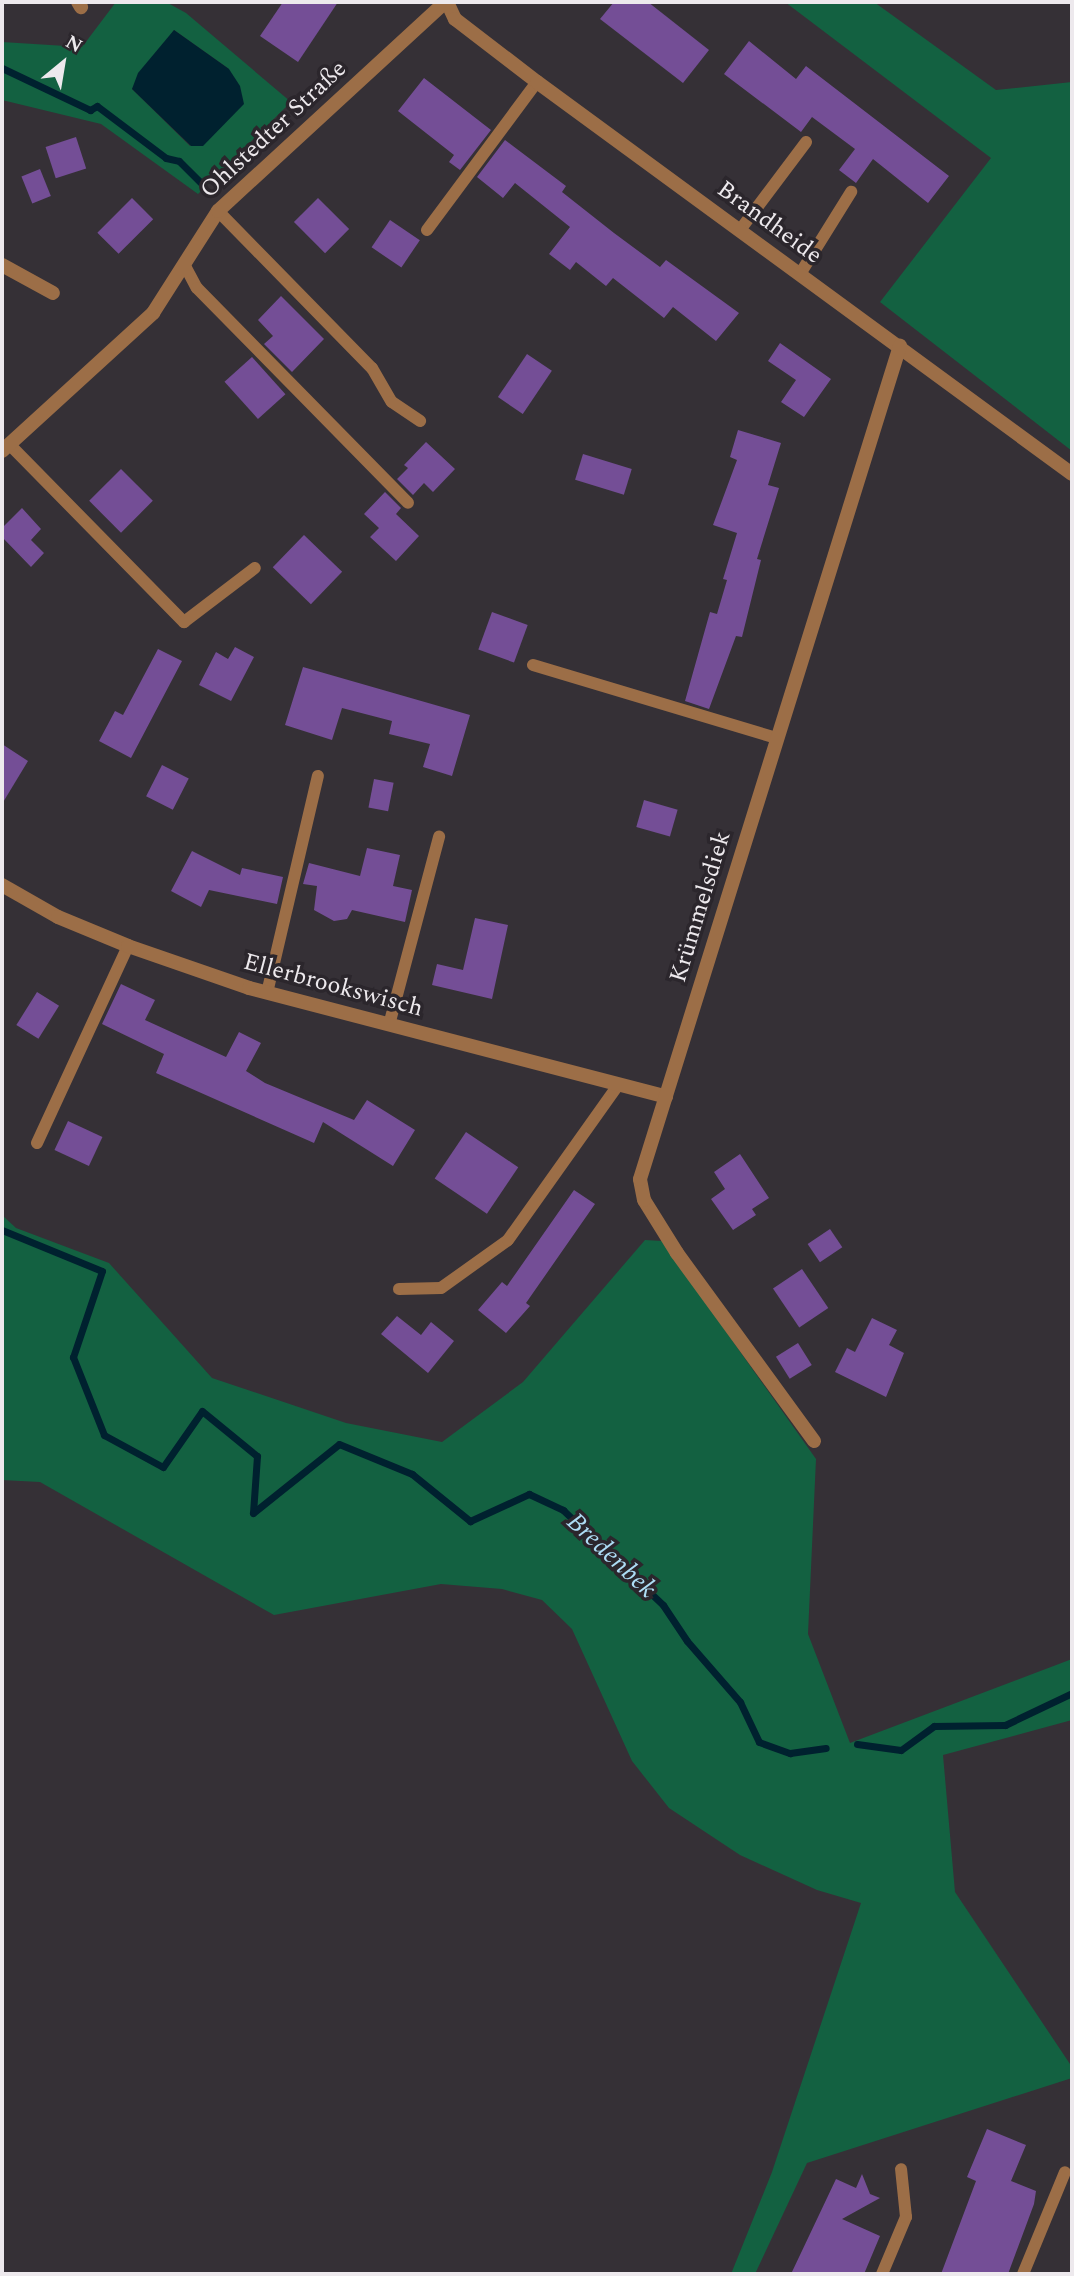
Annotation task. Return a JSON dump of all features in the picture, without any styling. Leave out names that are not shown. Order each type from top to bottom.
[{"type":"street","name":"Brandheide","points":[[446,2],[455,19],[537,82],[1072,474]]},
{"type":"street","name":"Ohlstedter Straße","points":[[6,448],[153,313],[218,211],[446,2]]},
{"type":"street","points":[[2,265],[53,293]]},
{"type":"street","name":"Krümmelsdiek","points":[[814,1441],[644,1200],[640,1179],[900,346]]},
{"type":"street","name":"Ellerbrookswisch","points":[[3,888],[58,916],[128,946],[267,993],[666,1097]]},
{"type":"lane","points":[[427,230],[537,82]]},
{"type":"lane","points":[[740,230],[806,142]]},
{"type":"lane","points":[[800,274],[851,192]]},
{"type":"lane","points":[[218,211],[372,368],[392,402],[420,421]]},
{"type":"lane","points":[[184,264],[197,288],[408,503]]},
{"type":"lane","points":[[6,448],[184,622],[255,568]]},
{"type":"lane","points":[[533,665],[777,738]]},
{"type":"lane","points":[[267,993],[318,776]]},
{"type":"lane","points":[[388,1025],[439,837]]},
{"type":"lane","points":[[37,1143],[128,946]]},
{"type":"lane","points":[[399,1289],[441,1288],[508,1240],[618,1085]]},
{"type":"lane","points":[[882,2274],[906,2217],[901,2169]]},
{"type":"lane","points":[[1023,2274],[1065,2172]]},
{"type":"green space","points":[[116,2],[166,2],[186,13],[291,102],[198,194],[101,124],[2,100],[2,42],[82,47]],"holes":[[[174,30],[229,69],[190,146],[132,89]]]},
{"type":"green space","points":[[785,2],[874,2],[996,90],[1072,82],[1072,451],[880,302],[991,158]]},
{"type":"green space","points":[[2,1215],[16,1228],[109,1263],[212,1378],[346,1423],[442,1442],[523,1382],[645,1240],[662,1241],[816,1459],[808,1634],[850,1743],[1072,1659],[1072,1720],[943,1755],[955,1892],[1072,2067],[1072,2078],[807,2163],[755,2274],[731,2274],[772,2172],[861,1903],[817,1890],[740,1855],[669,1808],[632,1761],[572,1629],[542,1600],[502,1589],[441,1584],[274,1615],[40,1482],[2,1480]]},
{"type":"water","points":[[174,30],[229,69],[240,86],[244,104],[203,146],[191,146],[132,89],[138,73]]},
{"type":"building","points":[[283,2],[338,2],[298,62],[260,36]]},
{"type":"building","points":[[614,2],[648,2],[709,50],[683,83],[600,19]]},
{"type":"building","points":[[749,41],[796,79],[806,66],[949,176],[928,203],[873,159],[856,183],[839,170],[855,149],[812,117],[801,132],[724,74]]},
{"type":"building","points":[[424,78],[491,130],[460,170],[449,162],[454,155],[398,111]]},
{"type":"building","points":[[76,137],[86,168],[56,178],[46,147]]},
{"type":"building","points":[[505,140],[566,186],[562,192],[614,233],[660,267],[666,260],[739,313],[716,341],[673,307],[664,318],[613,278],[606,286],[576,262],[570,270],[549,254],[570,227],[515,183],[503,198],[477,177]]},
{"type":"building","points":[[40,169],[51,196],[32,203],[21,176]]},
{"type":"building","points":[[132,198],[153,219],[119,254],[97,233]]},
{"type":"building","points":[[318,198],[349,229],[325,253],[294,222]]},
{"type":"building","points":[[390,220],[420,240],[401,267],[372,247]]},
{"type":"building","points":[[281,296],[324,339],[292,372],[264,344],[273,336],[258,320]]},
{"type":"building","points":[[780,343],[831,379],[804,417],[781,402],[796,380],[768,361]]},
{"type":"building","points":[[527,354],[552,371],[523,414],[498,397]]},
{"type":"building","points":[[252,357],[285,394],[258,419],[225,382]]},
{"type":"building","points":[[738,430],[781,443],[768,485],[779,488],[757,559],[761,560],[742,637],[736,636],[709,709],[685,701],[710,612],[717,614],[727,580],[723,579],[737,533],[713,525],[737,460],[730,457]]},
{"type":"building","points":[[426,442],[455,469],[433,492],[424,483],[413,495],[397,479],[408,468],[404,465]]},
{"type":"building","points":[[583,454],[632,469],[624,495],[575,480]]},
{"type":"building","points":[[121,469],[153,501],[121,533],[89,501]]},
{"type":"building","points":[[385,492],[401,508],[396,514],[419,536],[396,561],[370,537],[379,528],[364,514]]},
{"type":"building","points":[[22,508],[41,529],[31,540],[44,553],[31,567],[2,537],[2,528]]},
{"type":"building","points":[[304,535],[342,572],[311,604],[273,567]]},
{"type":"building","points":[[492,612],[528,625],[514,663],[478,650]]},
{"type":"building","points":[[235,647],[254,657],[231,701],[199,685],[216,652],[228,659]]},
{"type":"building","points":[[158,649],[182,661],[131,758],[99,741],[115,711],[123,715]]},
{"type":"building","points":[[303,667],[470,715],[452,776],[423,767],[430,744],[389,734],[392,721],[342,708],[332,740],[285,725]]},
{"type":"building","points":[[2,744],[28,761],[2,804]]},
{"type":"building","points":[[162,765],[189,779],[173,810],[146,796]]},
{"type":"building","points":[[374,779],[394,783],[388,811],[368,807]]},
{"type":"building","points":[[644,800],[678,810],[670,837],[636,827]]},
{"type":"building","points":[[367,848],[400,855],[393,886],[412,890],[405,922],[352,910],[347,919],[334,921],[314,910],[317,886],[303,884],[309,863],[360,876]]},
{"type":"building","points":[[192,851],[240,875],[242,868],[283,877],[277,904],[209,890],[201,907],[171,891]]},
{"type":"building","points":[[475,918],[508,925],[492,999],[432,985],[437,964],[463,970]]},
{"type":"building","points":[[121,984],[155,1000],[145,1020],[226,1057],[239,1032],[261,1043],[246,1071],[265,1083],[354,1120],[367,1100],[415,1130],[393,1166],[323,1122],[314,1143],[156,1073],[164,1054],[102,1024]]},
{"type":"building","points":[[37,992],[59,1006],[38,1039],[16,1025]]},
{"type":"building","points":[[68,1121],[102,1137],[89,1166],[54,1150]]},
{"type":"building","points":[[466,1132],[518,1167],[487,1214],[435,1178]]},
{"type":"building","points":[[740,1154],[769,1198],[752,1209],[756,1215],[733,1230],[711,1199],[725,1189],[714,1172]]},
{"type":"building","points":[[574,1190],[595,1204],[526,1303],[530,1306],[506,1333],[478,1310],[502,1282],[507,1286]]},
{"type":"building","points":[[830,1229],[842,1247],[820,1262],[808,1244]]},
{"type":"building","points":[[802,1269],[828,1308],[799,1328],[773,1289]]},
{"type":"building","points":[[397,1316],[421,1335],[431,1322],[454,1341],[428,1373],[381,1334]]},
{"type":"building","points":[[872,1318],[897,1330],[889,1345],[904,1353],[886,1397],[835,1372],[847,1348],[855,1352]]},
{"type":"building","points":[[798,1343],[812,1365],[790,1379],[776,1357]]},
{"type":"building","points":[[987,2129],[1026,2145],[1011,2181],[1036,2191],[1034,2204],[1008,2274],[941,2274],[976,2181],[967,2177]]},
{"type":"building","points":[[862,2174],[870,2194],[880,2198],[842,2219],[880,2236],[864,2274],[791,2274],[836,2179],[856,2188]]},
{"type":"waterway","points":[[2,68],[90,110],[97,106],[166,158],[179,161],[202,184]]},
{"type":"waterway","name":"Bredenbek","points":[[2,1230],[102,1271],[73,1357],[104,1435],[163,1467],[202,1411],[257,1456],[253,1513],[339,1444],[412,1474],[470,1521],[529,1494],[563,1510],[663,1605],[687,1641],[740,1702],[759,1742],[790,1753],[826,1748]]},
{"type":"waterway","name":"Bredenbek","points":[[857,1744],[901,1750],[934,1726],[1005,1725],[1072,1693]]}]
